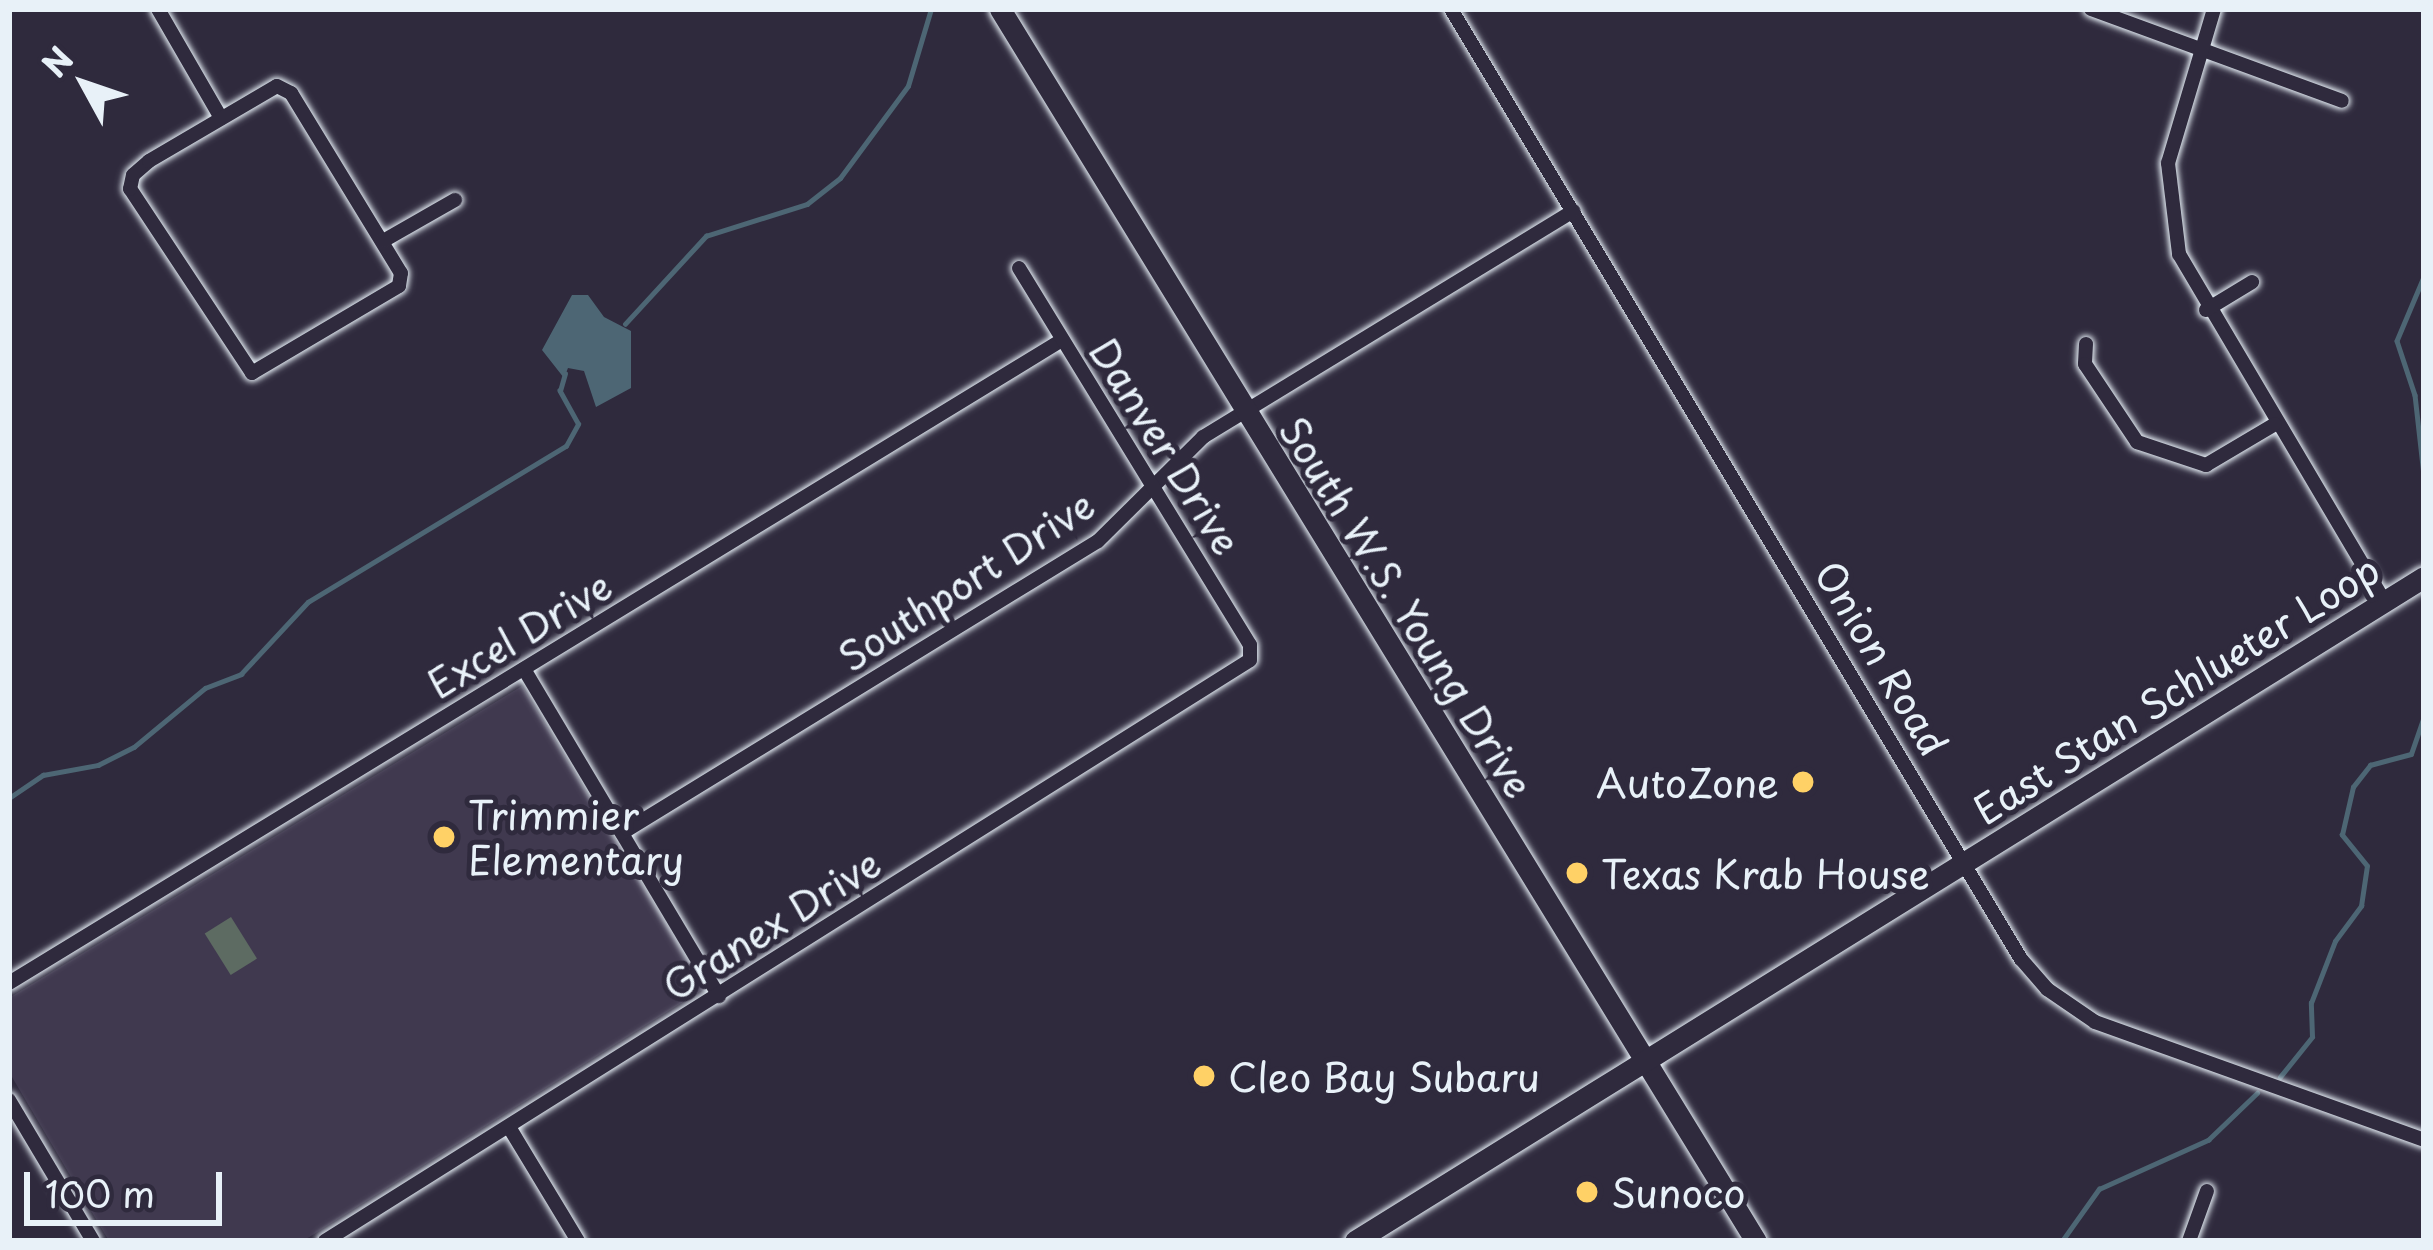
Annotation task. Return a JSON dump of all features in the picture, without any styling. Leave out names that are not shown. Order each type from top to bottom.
[{"type":"main road","name":"South W.S. Young Drive","points":[[1000,9],[1756,1241]]},
{"type":"main road","name":"East Stan Schlueter Loop","points":[[1354,1241],[2424,577]]},
{"type":"street","points":[[158,9],[221,118]]},
{"type":"street","name":"Onion Road","points":[[1451,9],[2021,959],[2066,1006],[2424,1140]]},
{"type":"street","points":[[2091,9],[2342,101]]},
{"type":"street","points":[[2215,9],[2172,131],[2167,195],[2179,254],[2206,310],[2384,601]]},
{"type":"street","points":[[262,91],[291,93],[401,273],[399,286],[266,371],[243,366],[130,188],[149,161],[221,118],[262,91]]},
{"type":"street","points":[[383,241],[455,200]]},
{"type":"street","name":"Southport Drive","points":[[622,833],[1098,541],[1189,448],[1573,211]]},
{"type":"street","name":"Danver Drive","points":[[1019,268],[1250,644],[1250,660]]},
{"type":"street","points":[[2206,310],[2252,282]]},
{"type":"street","name":"Excel Drive","points":[[9,983],[1063,340]]},
{"type":"street","points":[[2086,344],[2085,364],[2137,442],[2206,465],[2275,424]]},
{"type":"street","name":"Granex Drive","points":[[325,1241],[1250,660]]},
{"type":"street","points":[[524,669],[719,996]]},
{"type":"street","points":[[9,1100],[93,1241]]},
{"type":"street","points":[[509,1126],[578,1241]]},
{"type":"street","points":[[2189,1241],[2207,1191]]},
{"type":"shaded area","name":"Trimmier Elementary","points":[[522,686],[705,988],[303,1241],[109,1241],[9,1072],[9,998]]},
{"type":"shaded area","points":[[231,917],[257,959],[231,975],[205,933]]},
{"type":"water","points":[[572,295],[588,295],[604,317],[631,331],[631,388],[596,407],[584,371],[568,368],[564,378],[542,350]]},
{"type":"waterway","points":[[625,324],[706,236],[807,204],[840,178],[908,86],[931,9]]},
{"type":"waterway","points":[[2424,277],[2397,341],[2415,395],[2424,475]]},
{"type":"waterway","points":[[9,798],[43,775],[98,765],[134,747],[205,688],[241,674],[308,602],[566,446],[578,424],[560,391],[565,374]]},
{"type":"waterway","points":[[2280,1077],[2312,1037],[2311,1003],[2335,941],[2361,906],[2367,866],[2342,835],[2353,787],[2370,765],[2411,754],[2424,717]]},
{"type":"waterway","points":[[2062,1241],[2099,1189],[2208,1140],[2257,1093]]},
{"type":"place","name":"AutoZone","points":[[1803,782]]},
{"type":"place","name":"Trimmier Elementary","points":[[444,837]]},
{"type":"place","name":"Texas Krab House","points":[[1577,873]]},
{"type":"place","name":"Cleo Bay Subaru","points":[[1204,1076]]},
{"type":"place","name":"Sunoco","points":[[1587,1192]]}]
